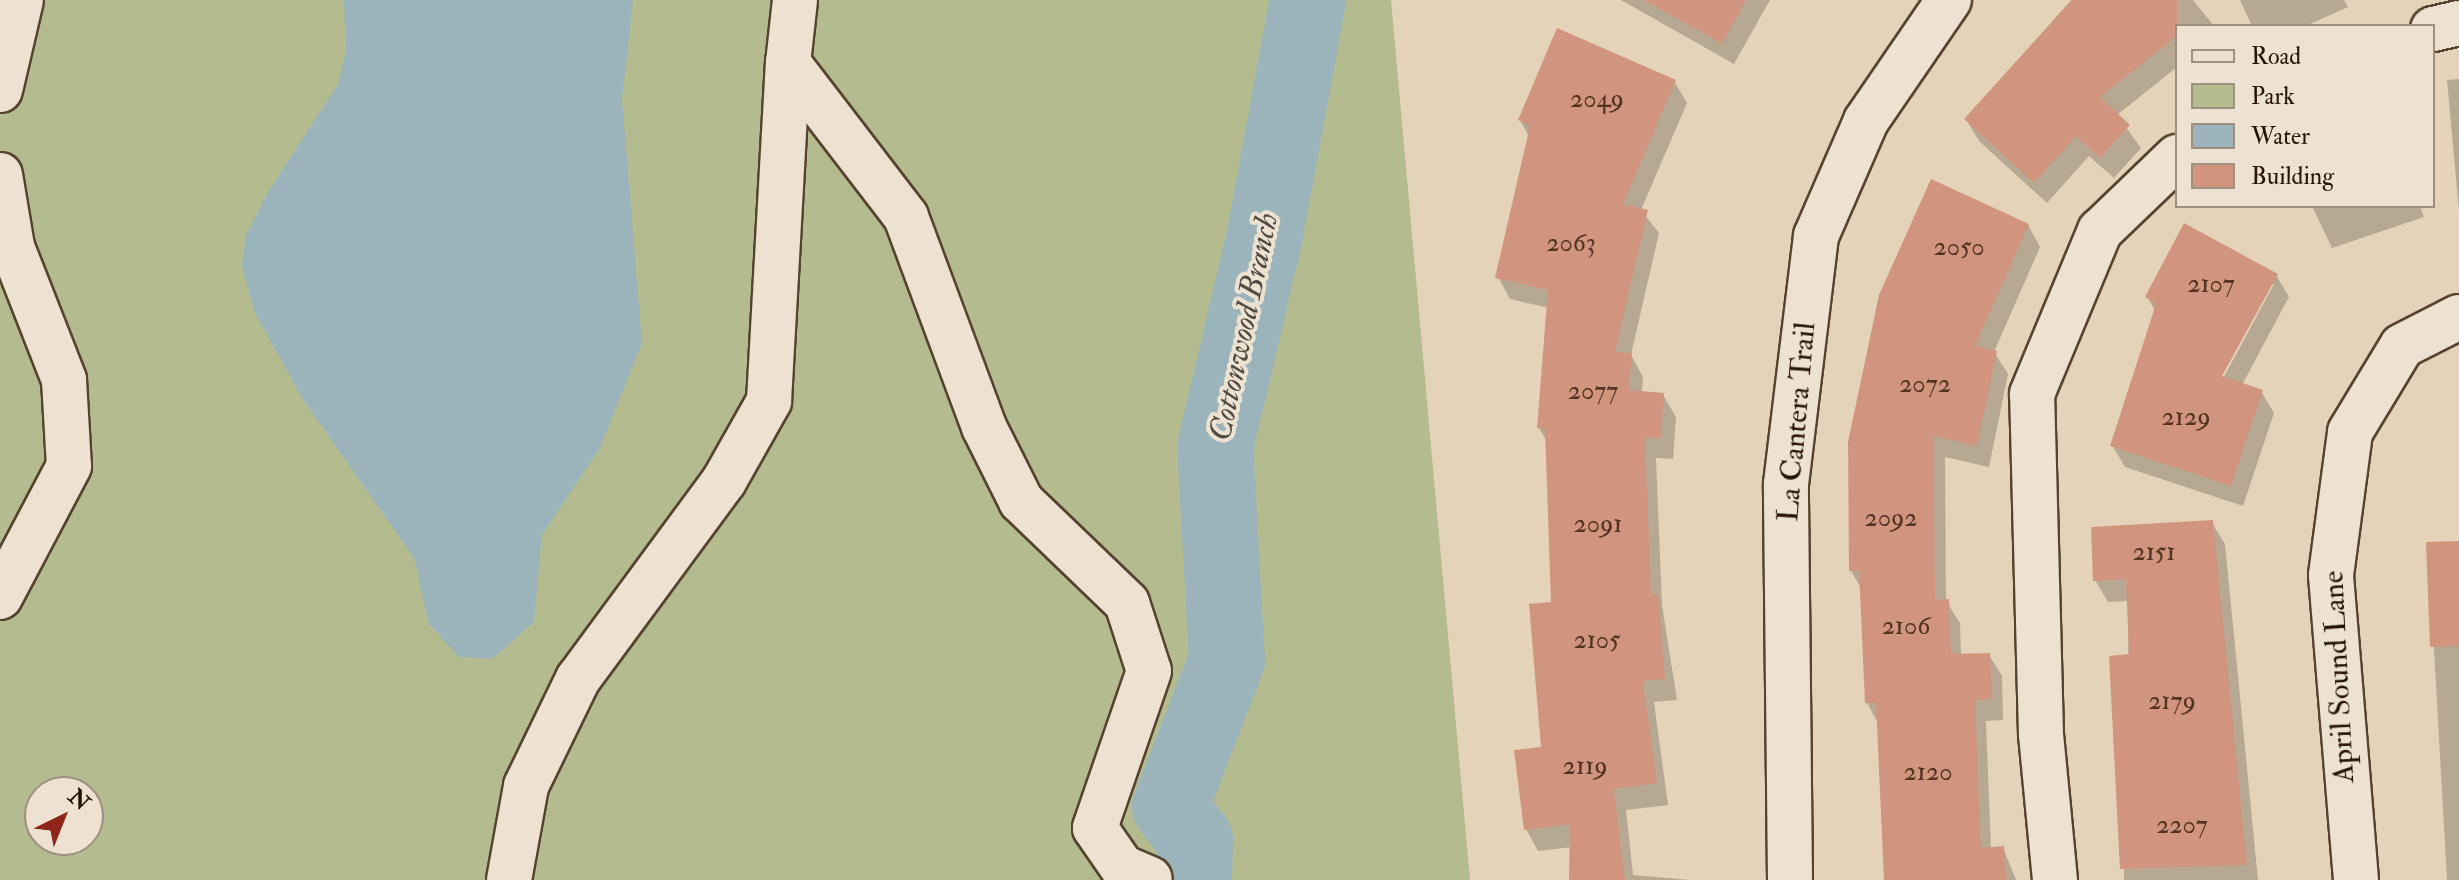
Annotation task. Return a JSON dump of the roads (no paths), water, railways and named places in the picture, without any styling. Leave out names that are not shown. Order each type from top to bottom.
[{"type":"street","points":[[0,90],[21,0]]},
{"type":"street","points":[[509,880],[526,786],[578,679],[724,481],[769,401],[788,63],[795,0]]},
{"type":"street","name":"La Cantera Trail","points":[[1790,880],[1786,484],[1816,236],[1866,121],[1949,0]]},
{"type":"street","points":[[2435,29],[2459,23]]},
{"type":"street","points":[[788,63],[906,217],[984,427],[1021,501],[1127,603],[1149,671],[1095,828],[1122,867],[1150,879]]},
{"type":"street","points":[[2055,880],[2041,734],[2032,394],[2100,231],[2175,159]]},
{"type":"street","points":[[0,175],[12,247],[64,380],[69,466],[0,597]]},
{"type":"street","name":"April Sound Lane","points":[[2356,880],[2331,575],[2350,432],[2402,346],[2459,317]]},
{"type":"water","points":[[344,0],[633,0],[622,99],[642,343],[600,448],[542,535],[534,622],[492,659],[459,657],[429,624],[414,558],[302,398],[255,313],[242,266],[246,235],[267,194],[338,84],[346,51]]},
{"type":"waterway","name":"Cottonwood Branch","points":[[1194,880],[1195,840],[1170,807],[1227,660],[1215,448],[1265,234],[1308,0]]}]
